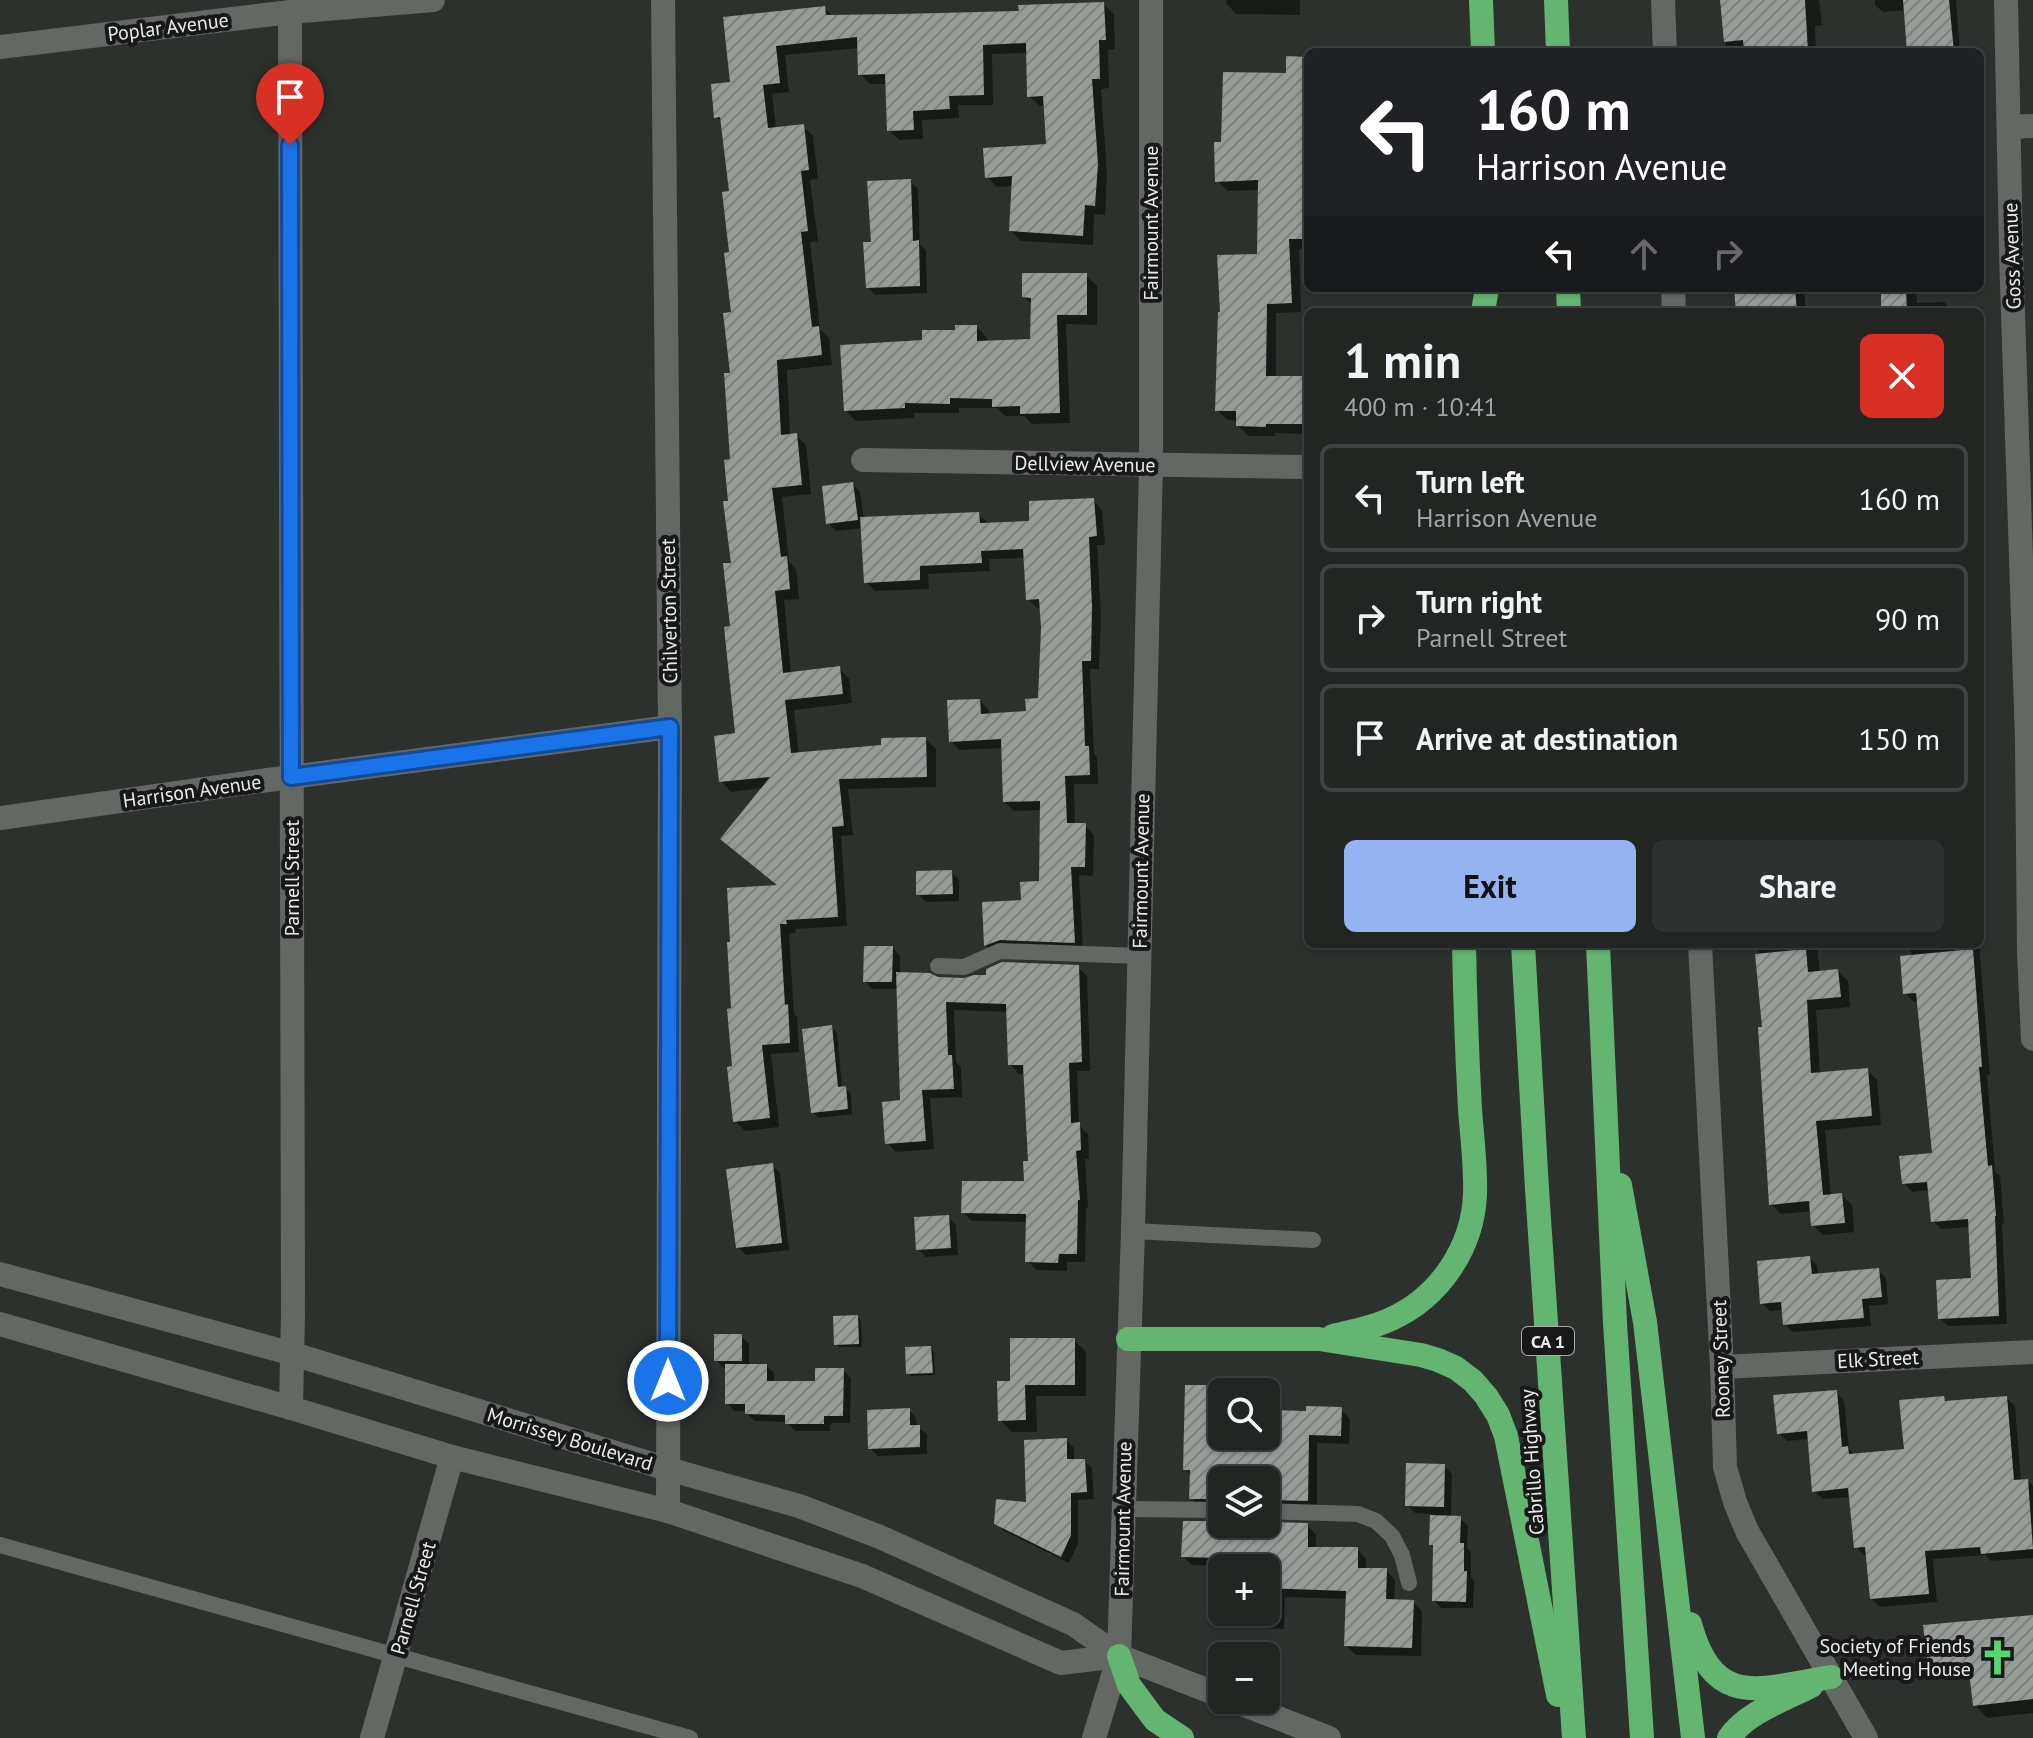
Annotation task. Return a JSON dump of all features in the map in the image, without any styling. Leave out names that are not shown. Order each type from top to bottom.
[{"type":"highway","points":[[1481,0],[1483,48]]},
{"type":"highway","points":[[1556,0],[1558,48]]},
{"type":"highway","points":[[1319,1339],[1372,1326],[1407,1312],[1451,1269],[1468,1233],[1473,1215],[1475,1177],[1464,948]]},
{"type":"highway","name":"Cabrillo Highway","points":[[1523,948],[1574,1738]]},
{"type":"highway","points":[[1598,948],[1615,1323],[1642,1738]]},
{"type":"highway","points":[[1606,1113],[1645,1322],[1693,1738]]},
{"type":"highway","points":[[1128,1339],[1319,1339],[1402,1351],[1438,1360],[1456,1368],[1473,1381],[1492,1405],[1512,1457],[1566,1738]]},
{"type":"highway","points":[[1670,1536],[1693,1635],[1705,1663],[1714,1674],[1743,1689],[1831,1677]]},
{"type":"highway","points":[[1119,1656],[1129,1685],[1155,1720],[1182,1738]]},
{"type":"highway","points":[[1729,1738],[1758,1713],[1831,1677]]},
{"type":"street","name":"Poplar Avenue","points":[[0,47],[290,12],[433,0]]},
{"type":"street","name":"Chilverton Street","points":[[663,0],[670,727],[668,1511]]},
{"type":"street","name":"Fairmount Avenue","points":[[1094,1738],[1119,1656],[1133,1231],[1151,465],[1151,0]]},
{"type":"street","points":[[1663,0],[1665,48]]},
{"type":"street","name":"Goss Avenue","points":[[2006,0],[2021,127],[2033,1039]]},
{"type":"street","name":"Parnell Street","points":[[290,12],[291,1408]]},
{"type":"street","name":"Dellview Avenue","points":[[863,460],[1304,467]]},
{"type":"street","name":"Harrison Avenue","points":[[0,818],[670,727]]},
{"type":"street","name":"Rooney Street","points":[[1700,948],[1725,1467],[1735,1502],[1754,1544],[1866,1738]]},
{"type":"street","name":"Morrissey Boulevard","points":[[0,1274],[293,1354],[799,1506],[880,1537],[1073,1624],[1119,1656],[1208,1691]]},
{"type":"street","name":"Morrissey Boulevard","points":[[0,1324],[452,1457],[668,1511],[862,1576],[1061,1663],[1119,1656]]},
{"type":"street","name":"Elk Street","points":[[1722,1367],[2033,1352]]},
{"type":"street","name":"Parnell Street","points":[[372,1738],[452,1457]]},
{"type":"street","points":[[1268,1714],[1329,1738]]},
{"type":"lane","points":[[938,966],[964,967],[1000,951],[1139,956]]},
{"type":"lane","points":[[1133,1231],[1313,1240]]},
{"type":"lane","points":[[1123,1509],[1208,1510]]},
{"type":"lane","points":[[1280,1511],[1358,1514],[1376,1521],[1392,1536],[1402,1555],[1409,1583]]},
{"type":"lane","points":[[0,1545],[690,1738]]},
{"type":"building","points":[[1720,0],[1805,0],[1808,48],[1744,48],[1743,40],[1724,42]]},
{"type":"building","points":[[1903,0],[1949,0],[1954,48],[1907,48]]},
{"type":"building","points":[[1104,2],[1106,40],[1099,40],[1100,79],[1092,79],[1098,164],[1095,206],[1085,205],[1083,236],[1009,231],[1012,176],[985,178],[983,148],[1046,144],[1043,96],[1027,97],[1026,43],[983,45],[984,95],[949,96],[950,109],[913,111],[914,130],[887,131],[885,74],[858,75],[857,37],[776,46],[780,83],[763,85],[768,128],[804,124],[809,170],[801,171],[808,231],[801,232],[812,327],[819,326],[822,355],[777,360],[781,435],[797,433],[802,485],[772,488],[781,557],[787,556],[790,589],[775,591],[783,673],[840,666],[843,694],[785,700],[791,753],[881,745],[881,738],[926,737],[927,777],[839,779],[844,826],[832,827],[838,917],[786,920],[787,924],[780,924],[790,1043],[762,1045],[770,1118],[733,1122],[727,1067],[732,1066],[727,1009],[731,1008],[727,888],[777,885],[720,839],[770,777],[719,782],[714,736],[735,733],[724,627],[730,626],[723,563],[731,563],[723,501],[728,501],[724,460],[730,459],[724,373],[730,373],[723,313],[731,312],[724,253],[729,252],[722,192],[729,191],[720,117],[714,118],[711,84],[730,82],[723,17],[825,6],[826,15],[898,14],[1019,11],[1018,5]]},
{"type":"building","points":[[1286,56],[1304,57],[1304,239],[1289,239],[1292,303],[1267,304],[1266,376],[1304,376],[1304,424],[1236,426],[1236,411],[1215,411],[1220,312],[1217,255],[1257,254],[1258,180],[1215,182],[1214,142],[1221,142],[1223,72],[1286,73]]},
{"type":"building","points":[[911,179],[913,241],[919,240],[920,286],[866,288],[863,242],[871,242],[867,181]]},
{"type":"building","points":[[1022,273],[1087,273],[1087,315],[1057,315],[1060,413],[1020,414],[1020,406],[992,407],[992,399],[950,398],[950,404],[905,403],[905,408],[844,411],[840,345],[922,340],[922,330],[955,330],[955,325],[977,325],[977,341],[1030,339],[1031,298],[1022,297]]},
{"type":"building","points":[[1734,292],[1795,292],[1797,308],[1736,308]]},
{"type":"building","points":[[1881,292],[1906,292],[1907,308],[1881,308]]},
{"type":"building","points":[[853,482],[858,520],[826,524],[822,486]]},
{"type":"building","points":[[1094,498],[1097,536],[1089,537],[1091,661],[1082,661],[1085,746],[1089,746],[1090,775],[1065,776],[1067,823],[1086,823],[1085,867],[1071,867],[1075,943],[1000,940],[984,946],[982,902],[1021,900],[1020,882],[1039,881],[1040,801],[1003,802],[1001,739],[949,742],[947,700],[980,699],[981,714],[1026,711],[1025,699],[1038,698],[1039,599],[1026,600],[1023,549],[981,551],[982,563],[920,566],[920,580],[864,583],[860,517],[979,512],[980,523],[1029,521],[1029,501]]},
{"type":"building","points":[[952,870],[953,894],[916,895],[916,871]]},
{"type":"building","points":[[864,946],[893,946],[892,982],[863,982]]},
{"type":"building","points":[[1806,949],[1808,972],[1838,969],[1841,997],[1807,1000],[1811,1073],[1868,1068],[1872,1116],[1816,1121],[1823,1195],[1842,1193],[1845,1223],[1811,1226],[1809,1201],[1769,1205],[1758,1027],[1762,1027],[1755,954]]},
{"type":"building","points":[[1973,949],[1982,1067],[1979,1067],[1996,1216],[1999,1316],[1938,1319],[1936,1280],[1971,1278],[1968,1219],[1931,1222],[1927,1182],[1902,1184],[1899,1156],[1932,1153],[1916,993],[1903,994],[1900,956]]},
{"type":"building","points":[[1002,962],[1079,965],[1082,1062],[1069,1063],[1071,1123],[1080,1122],[1081,1150],[1076,1151],[1080,1200],[1077,1254],[1059,1254],[1058,1263],[1025,1262],[1026,1214],[961,1213],[962,1181],[1024,1181],[1023,1161],[1028,1161],[1023,1065],[1008,1065],[1006,1004],[946,1002],[948,1055],[952,1055],[954,1089],[922,1090],[926,1141],[885,1144],[882,1102],[900,1100],[896,972],[964,978],[986,975],[986,969]]},
{"type":"building","points":[[832,1025],[838,1087],[846,1086],[848,1109],[811,1113],[802,1029]]},
{"type":"building","points":[[773,1163],[782,1243],[736,1248],[726,1169]]},
{"type":"building","points":[[949,1215],[951,1248],[916,1250],[914,1217]]},
{"type":"building","points":[[1810,1256],[1812,1274],[1879,1268],[1882,1297],[1862,1299],[1864,1318],[1783,1325],[1781,1302],[1760,1304],[1757,1261]]},
{"type":"building","points":[[858,1315],[859,1344],[834,1345],[833,1316]]},
{"type":"building","points":[[714,1334],[742,1334],[742,1361],[714,1361]]},
{"type":"building","points":[[1010,1338],[1075,1338],[1075,1385],[1025,1385],[1026,1420],[998,1421],[997,1381],[1010,1381]]},
{"type":"building","points":[[931,1346],[933,1373],[906,1374],[905,1347]]},
{"type":"building","points":[[725,1364],[767,1364],[767,1381],[815,1381],[815,1368],[844,1368],[843,1416],[824,1416],[824,1424],[785,1424],[785,1415],[745,1414],[745,1404],[725,1404]]},
{"type":"building","points":[[1185,1385],[1208,1385],[1208,1450],[1280,1450],[1280,1410],[1306,1411],[1306,1406],[1342,1407],[1341,1436],[1309,1435],[1308,1501],[1280,1500],[1280,1466],[1208,1466],[1208,1499],[1189,1499],[1190,1470],[1183,1470]]},
{"type":"building","points":[[1837,1390],[1842,1447],[1848,1446],[1849,1454],[1904,1449],[1899,1400],[1944,1396],[1945,1401],[2007,1396],[2014,1480],[2028,1479],[2033,1549],[1981,1554],[1980,1547],[1925,1551],[1929,1594],[1870,1599],[1865,1547],[1854,1548],[1848,1488],[1812,1492],[1807,1431],[1777,1434],[1773,1395]]},
{"type":"building","points":[[910,1408],[910,1425],[920,1425],[920,1447],[868,1449],[867,1410]]},
{"type":"building","points":[[1067,1438],[1067,1459],[1085,1459],[1087,1492],[1071,1493],[1071,1535],[1061,1557],[994,1524],[996,1499],[1026,1502],[1024,1440]]},
{"type":"building","points":[[1406,1463],[1445,1464],[1444,1507],[1405,1506]]},
{"type":"building","points":[[1430,1515],[1461,1516],[1460,1543],[1464,1543],[1464,1571],[1467,1571],[1466,1602],[1432,1601]]},
{"type":"building","points":[[1183,1521],[1208,1521],[1208,1538],[1280,1538],[1280,1522],[1308,1523],[1308,1547],[1358,1547],[1358,1568],[1387,1568],[1386,1599],[1414,1600],[1412,1648],[1344,1646],[1346,1591],[1280,1589],[1280,1554],[1181,1557]]},
{"type":"building","points":[[2033,1615],[2033,1699],[1973,1706],[1968,1663],[1928,1668],[1923,1625]]},
{"type":"place","name":"Society of Friends Meeting House","points":[[1997,1658]]},
{"type":"route","points":[[290,145],[291,777],[670,727],[668,1381]]}]
